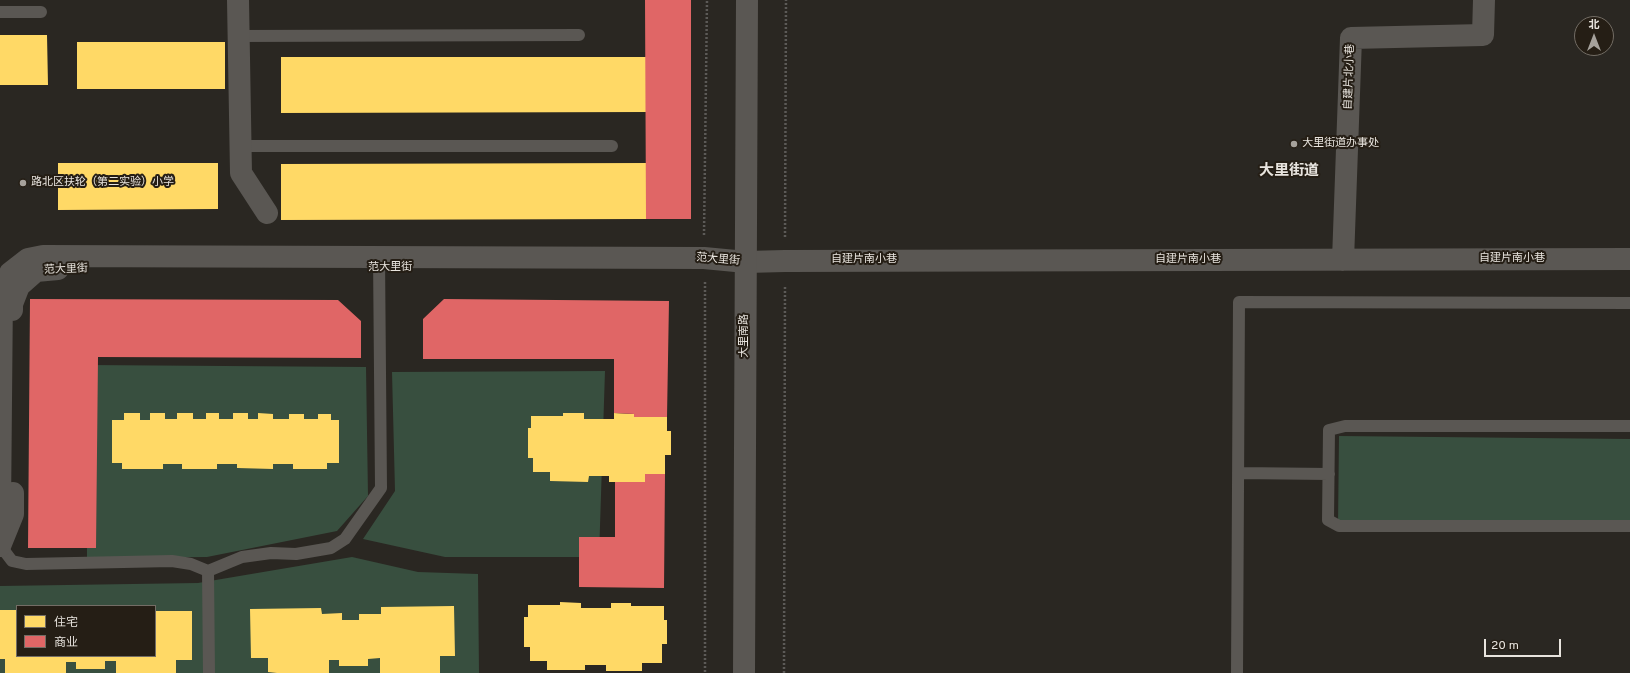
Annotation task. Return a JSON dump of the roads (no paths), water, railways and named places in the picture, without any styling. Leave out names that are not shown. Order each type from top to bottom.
[{"type":"street","points":[[238,0],[241,173],[267,213]]},
{"type":"street","name":"大里南路","points":[[744,673],[747,0]]},
{"type":"street","name":"自建片北小巷","points":[[1343,260],[1351,38],[1483,35],[1484,0]]},
{"type":"street","name":"范大里街","points":[[0,510],[2,292],[10,273],[28,259],[43,256],[378,262],[704,265],[746,262]]},
{"type":"street","name":"自建片南小巷","points":[[746,262],[1630,259]]},
{"type":"street","name":"范大里街","points":[[0,546],[13,514],[12,304],[19,286],[36,271],[61,269],[378,262]]},
{"type":"lane","points":[[0,12],[41,12]]},
{"type":"lane","points":[[238,36],[579,35]]},
{"type":"lane","points":[[240,146],[612,146]]},
{"type":"lane","points":[[0,546],[12,561],[26,564],[172,561],[191,564],[208,571],[242,557],[271,553],[296,554],[331,548],[345,539],[381,488],[378,262]]},
{"type":"lane","points":[[1237,673],[1239,302],[1630,303]]},
{"type":"lane","points":[[1630,426],[1345,426],[1329,430],[1328,520],[1339,526],[1630,526]]},
{"type":"lane","points":[[1238,473],[1329,474]]},
{"type":"lane","points":[[208,571],[208,673]]},
{"type":"place","name":"大里街道办事处","points":[[1294,144]]},
{"type":"place","name":"路北区扶轮（第二实验）小学","points":[[23,183]]},
{"type":"district","name":"大里街道","points":[[1289,172]]}]
